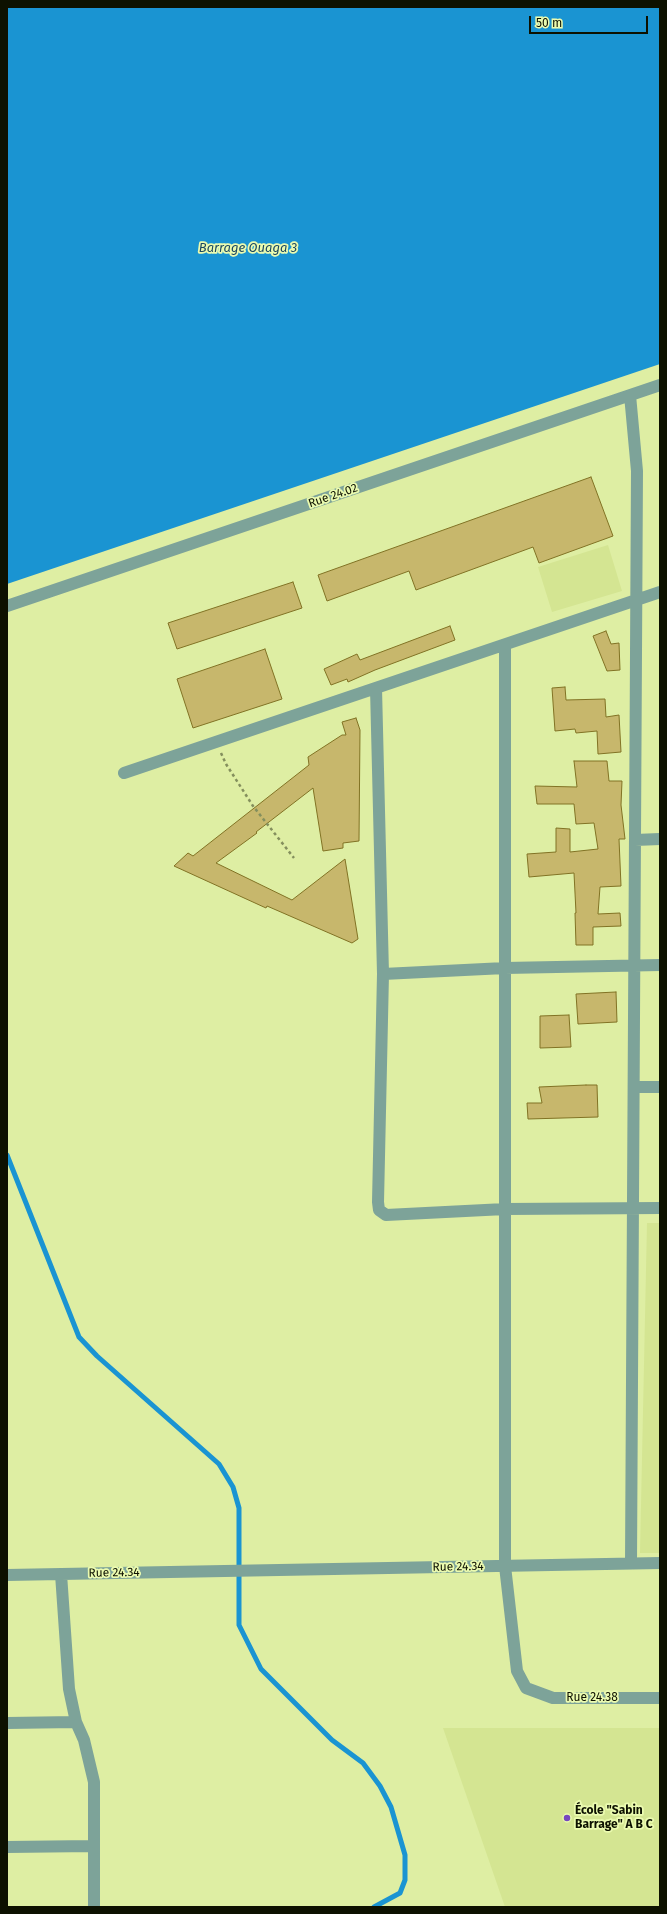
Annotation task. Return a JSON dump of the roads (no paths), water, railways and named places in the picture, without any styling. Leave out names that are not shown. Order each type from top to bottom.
[{"type":"street","name":"Rue 24.02","points":[[7,606],[660,385]]},
{"type":"street","points":[[630,395],[637,471],[632,1563]]},
{"type":"street","points":[[124,773],[660,592]]},
{"type":"street","points":[[505,645],[505,1566]]},
{"type":"street","points":[[376,688],[383,974],[379,1210],[386,1215],[505,1209],[660,1208]]},
{"type":"street","points":[[635,840],[660,839]]},
{"type":"street","points":[[383,974],[505,968],[660,965]]},
{"type":"street","points":[[634,1087],[660,1087]]},
{"type":"street","name":"Rue 24.34","points":[[7,1575],[660,1563]]},
{"type":"street","name":"Rue 24.38","points":[[505,1566],[517,1671],[526,1688],[553,1698],[660,1698]]},
{"type":"street","points":[[62,1574],[67,1674],[76,1722],[84,1740],[94,1782],[94,1907]]},
{"type":"street","points":[[7,1723],[76,1722]]},
{"type":"street","points":[[7,1847],[94,1846]]},
{"type":"water","name":"Barrage Ouaga 3","points":[[7,7],[660,7],[660,364],[7,584]]},
{"type":"waterway","points":[[7,1155],[79,1337],[97,1356],[219,1464],[233,1487],[239,1508],[239,1625],[261,1669],[332,1740],[363,1763],[380,1786],[391,1807],[405,1855],[405,1880],[400,1893],[374,1907]]},
{"type":"place","name":"École \"Sabin Barrage\" A B C","points":[[567,1818]]}]
